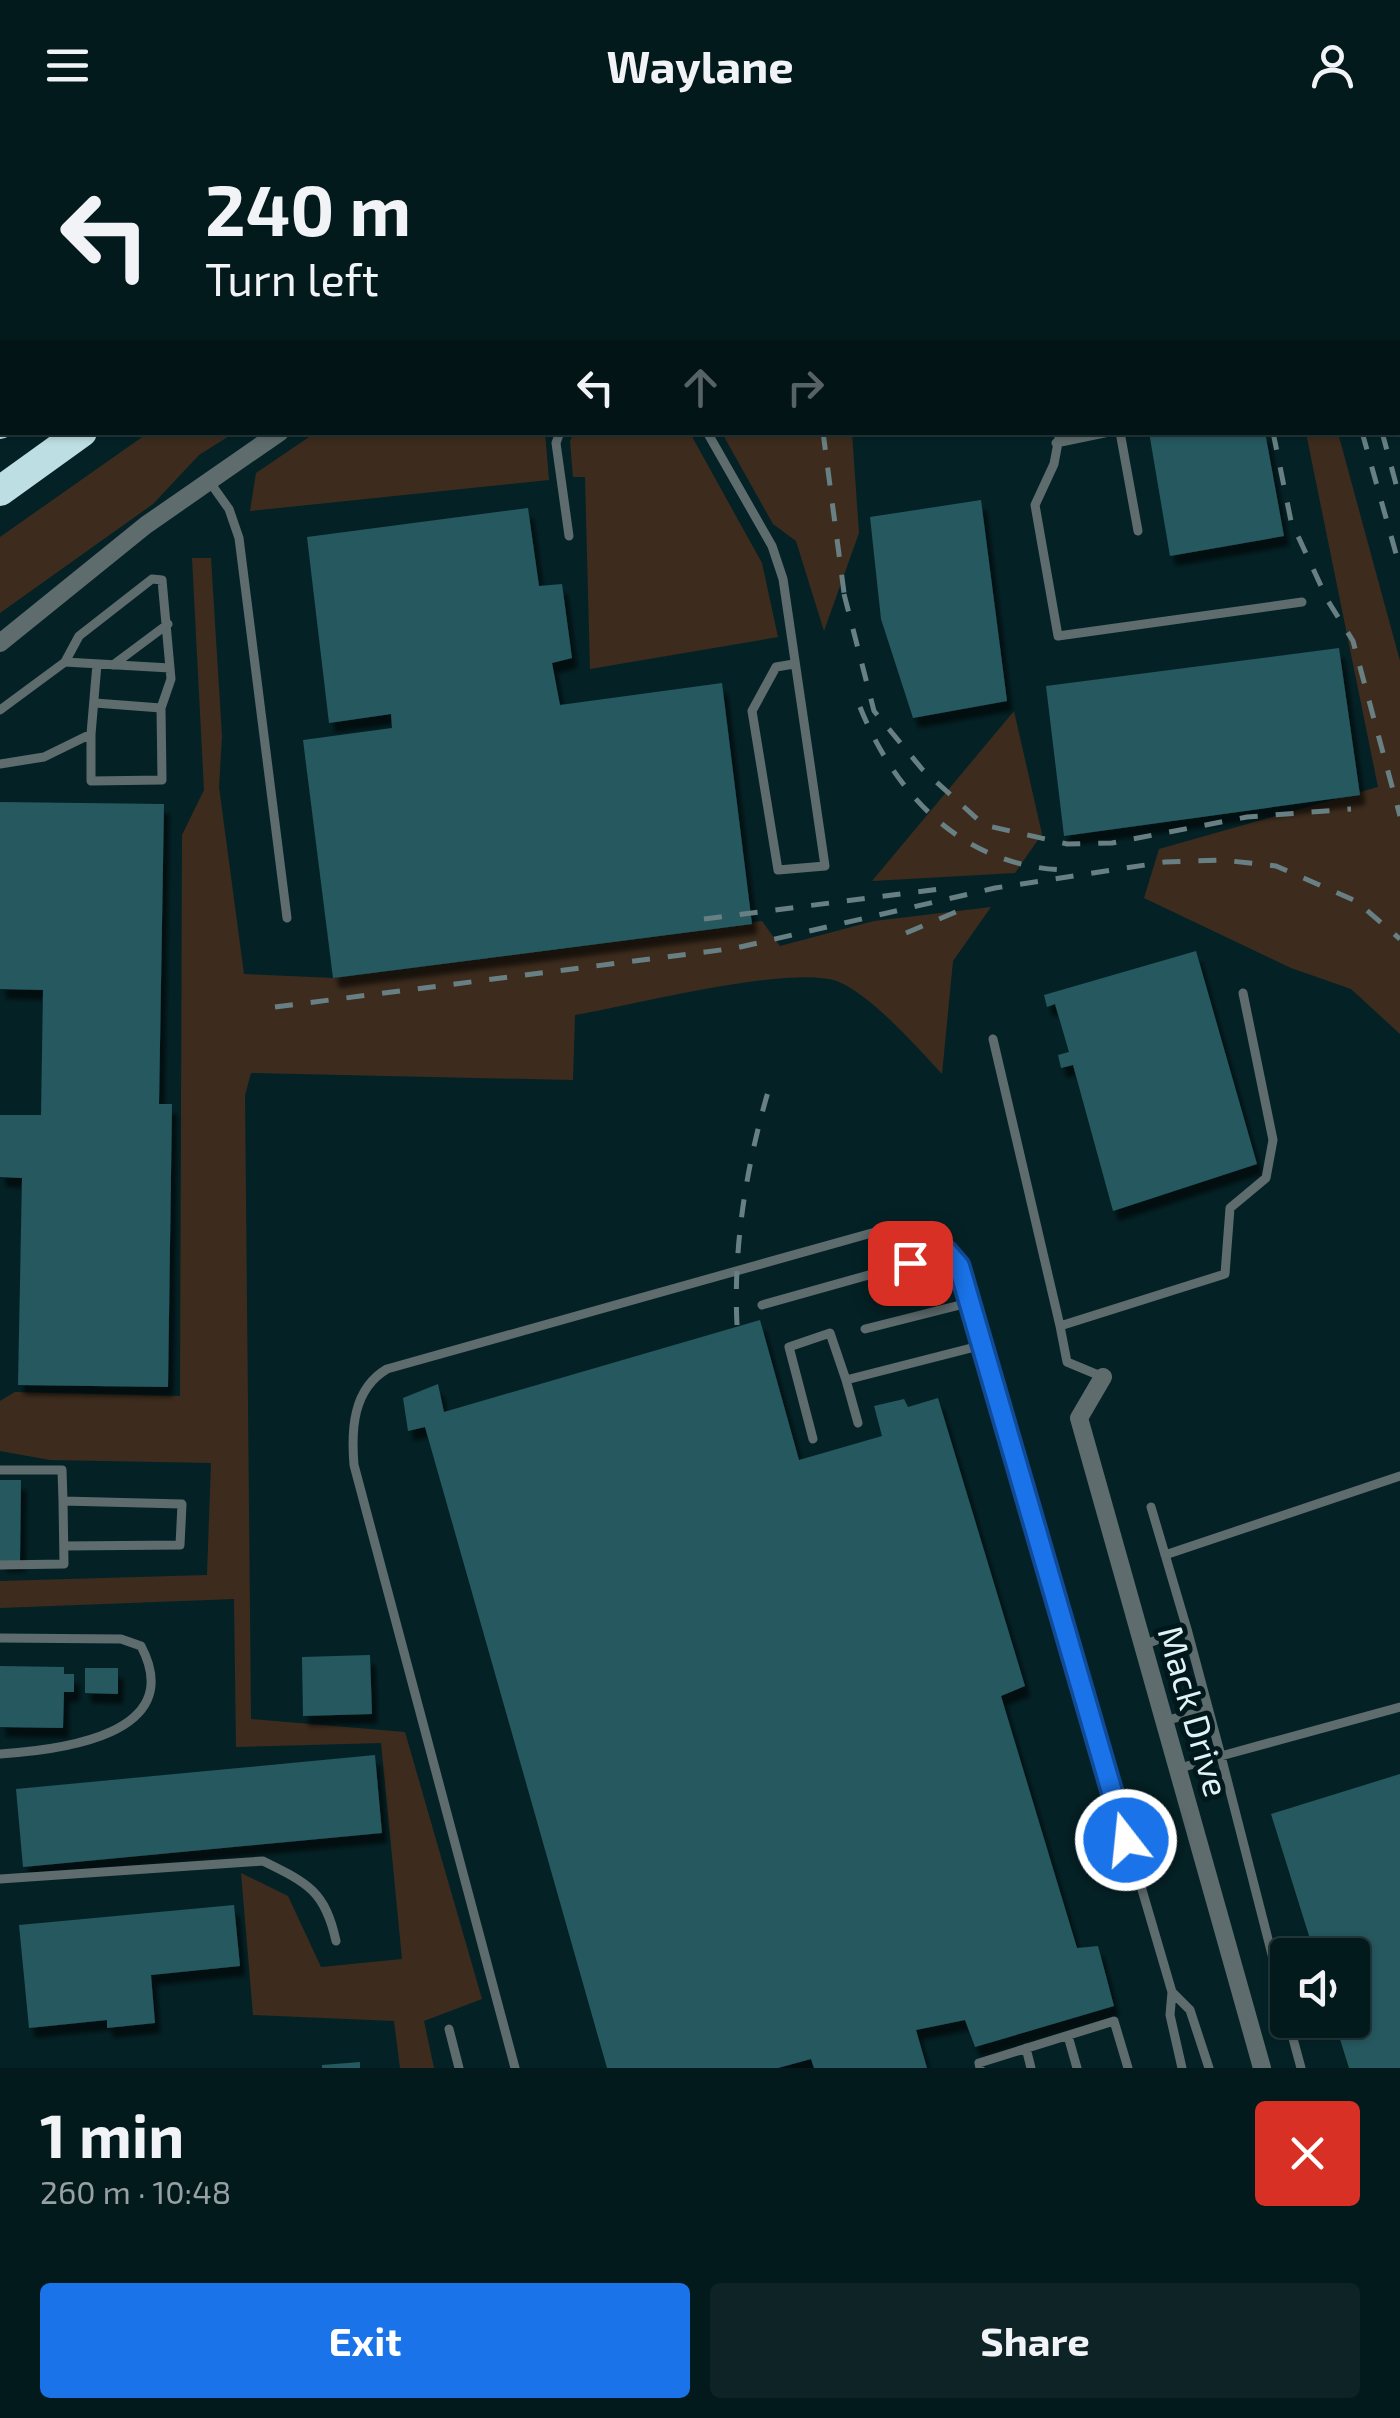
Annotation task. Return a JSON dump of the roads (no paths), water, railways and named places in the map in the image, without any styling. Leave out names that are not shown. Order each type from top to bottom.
[{"type":"highway","points":[[0,491],[78,435]]},
{"type":"street","points":[[0,642],[146,525],[276,435]]},
{"type":"street","name":"Mack Drive","points":[[1103,1377],[1079,1418],[1262,2068]]},
{"type":"lane","points":[[559,435],[556,444],[568,536]]},
{"type":"lane","points":[[708,435],[776,556],[794,664],[825,866],[778,870],[752,711],[776,666],[794,664]]},
{"type":"lane","points":[[1084,435],[1058,438],[1054,464],[1035,505],[1058,636],[1302,602]]},
{"type":"lane","points":[[1121,435],[1138,531]]},
{"type":"lane","points":[[209,481],[228,509],[239,538],[287,918]]},
{"type":"lane","points":[[0,710],[65,662],[79,636],[155,578],[164,582],[170,668],[160,708],[162,780],[91,781],[97,664]]},
{"type":"lane","points":[[113,665],[168,624]]},
{"type":"lane","points":[[65,662],[170,668]]},
{"type":"lane","points":[[94,703],[160,708]]},
{"type":"lane","points":[[0,764],[44,757],[91,734]]},
{"type":"lane","points":[[1060,1326],[1225,1274],[1230,1208],[1266,1178],[1273,1140],[1242,993]]},
{"type":"lane","points":[[993,1039],[1067,1362],[1103,1377]]},
{"type":"lane","points":[[515,2068],[354,1465],[358,1403],[373,1377],[386,1369],[863,1233],[908,1231],[947,1252],[959,1266],[979,1346],[1172,1992],[1170,2015],[1182,2068]]},
{"type":"lane","points":[[762,1305],[947,1252]]},
{"type":"lane","points":[[865,1329],[968,1303]]},
{"type":"lane","points":[[813,1439],[789,1347],[830,1333],[858,1423]]},
{"type":"lane","points":[[846,1380],[979,1346]]},
{"type":"lane","points":[[0,1470],[62,1470],[64,1546],[64,1564],[0,1565]]},
{"type":"lane","points":[[1165,1555],[1400,1476]]},
{"type":"lane","points":[[63,1502],[182,1504],[180,1545],[64,1546]]},
{"type":"lane","points":[[1151,1507],[1270,1948]]},
{"type":"lane","points":[[1142,1645],[1186,1629]]},
{"type":"lane","points":[[0,1638],[122,1639],[141,1646],[152,1666],[152,1699],[142,1712],[79,1746],[0,1754]]},
{"type":"lane","points":[[1178,1769],[1400,1707]]},
{"type":"lane","points":[[1164,1721],[1208,1710]]},
{"type":"lane","points":[[0,1879],[263,1860],[294,1876],[328,1904],[336,1941]]},
{"type":"lane","points":[[1172,1992],[1190,2010],[1209,2068]]},
{"type":"lane","points":[[980,2068],[979,2063],[1114,2022],[1128,2068]]},
{"type":"lane","points":[[449,2030],[459,2068]]},
{"type":"lane","points":[[1068,2036],[1077,2068]]},
{"type":"lane","points":[[1293,2038],[1300,2068]]},
{"type":"lane","points":[[1026,2048],[1031,2068]]},
{"type":"railway","points":[[823,435],[846,608]]},
{"type":"railway","points":[[1274,435],[1291,521],[1328,601],[1353,641],[1400,816]]},
{"type":"railway","points":[[1363,435],[1400,568]]},
{"type":"railway","points":[[1383,435],[1400,499]]},
{"type":"railway","points":[[844,594],[874,711],[922,769],[984,825],[1067,844],[1112,843],[1247,817],[1351,809]]},
{"type":"railway","points":[[860,707],[893,770],[938,821],[996,856],[1029,866],[1065,870]]},
{"type":"railway","points":[[275,1007],[736,948],[995,888],[1165,862],[1222,860],[1276,866],[1356,901],[1400,939]]},
{"type":"railway","points":[[704,919],[940,889]]},
{"type":"railway","points":[[906,933],[970,906]]},
{"type":"railway","points":[[737,1325],[743,1204],[770,1085]]}]
